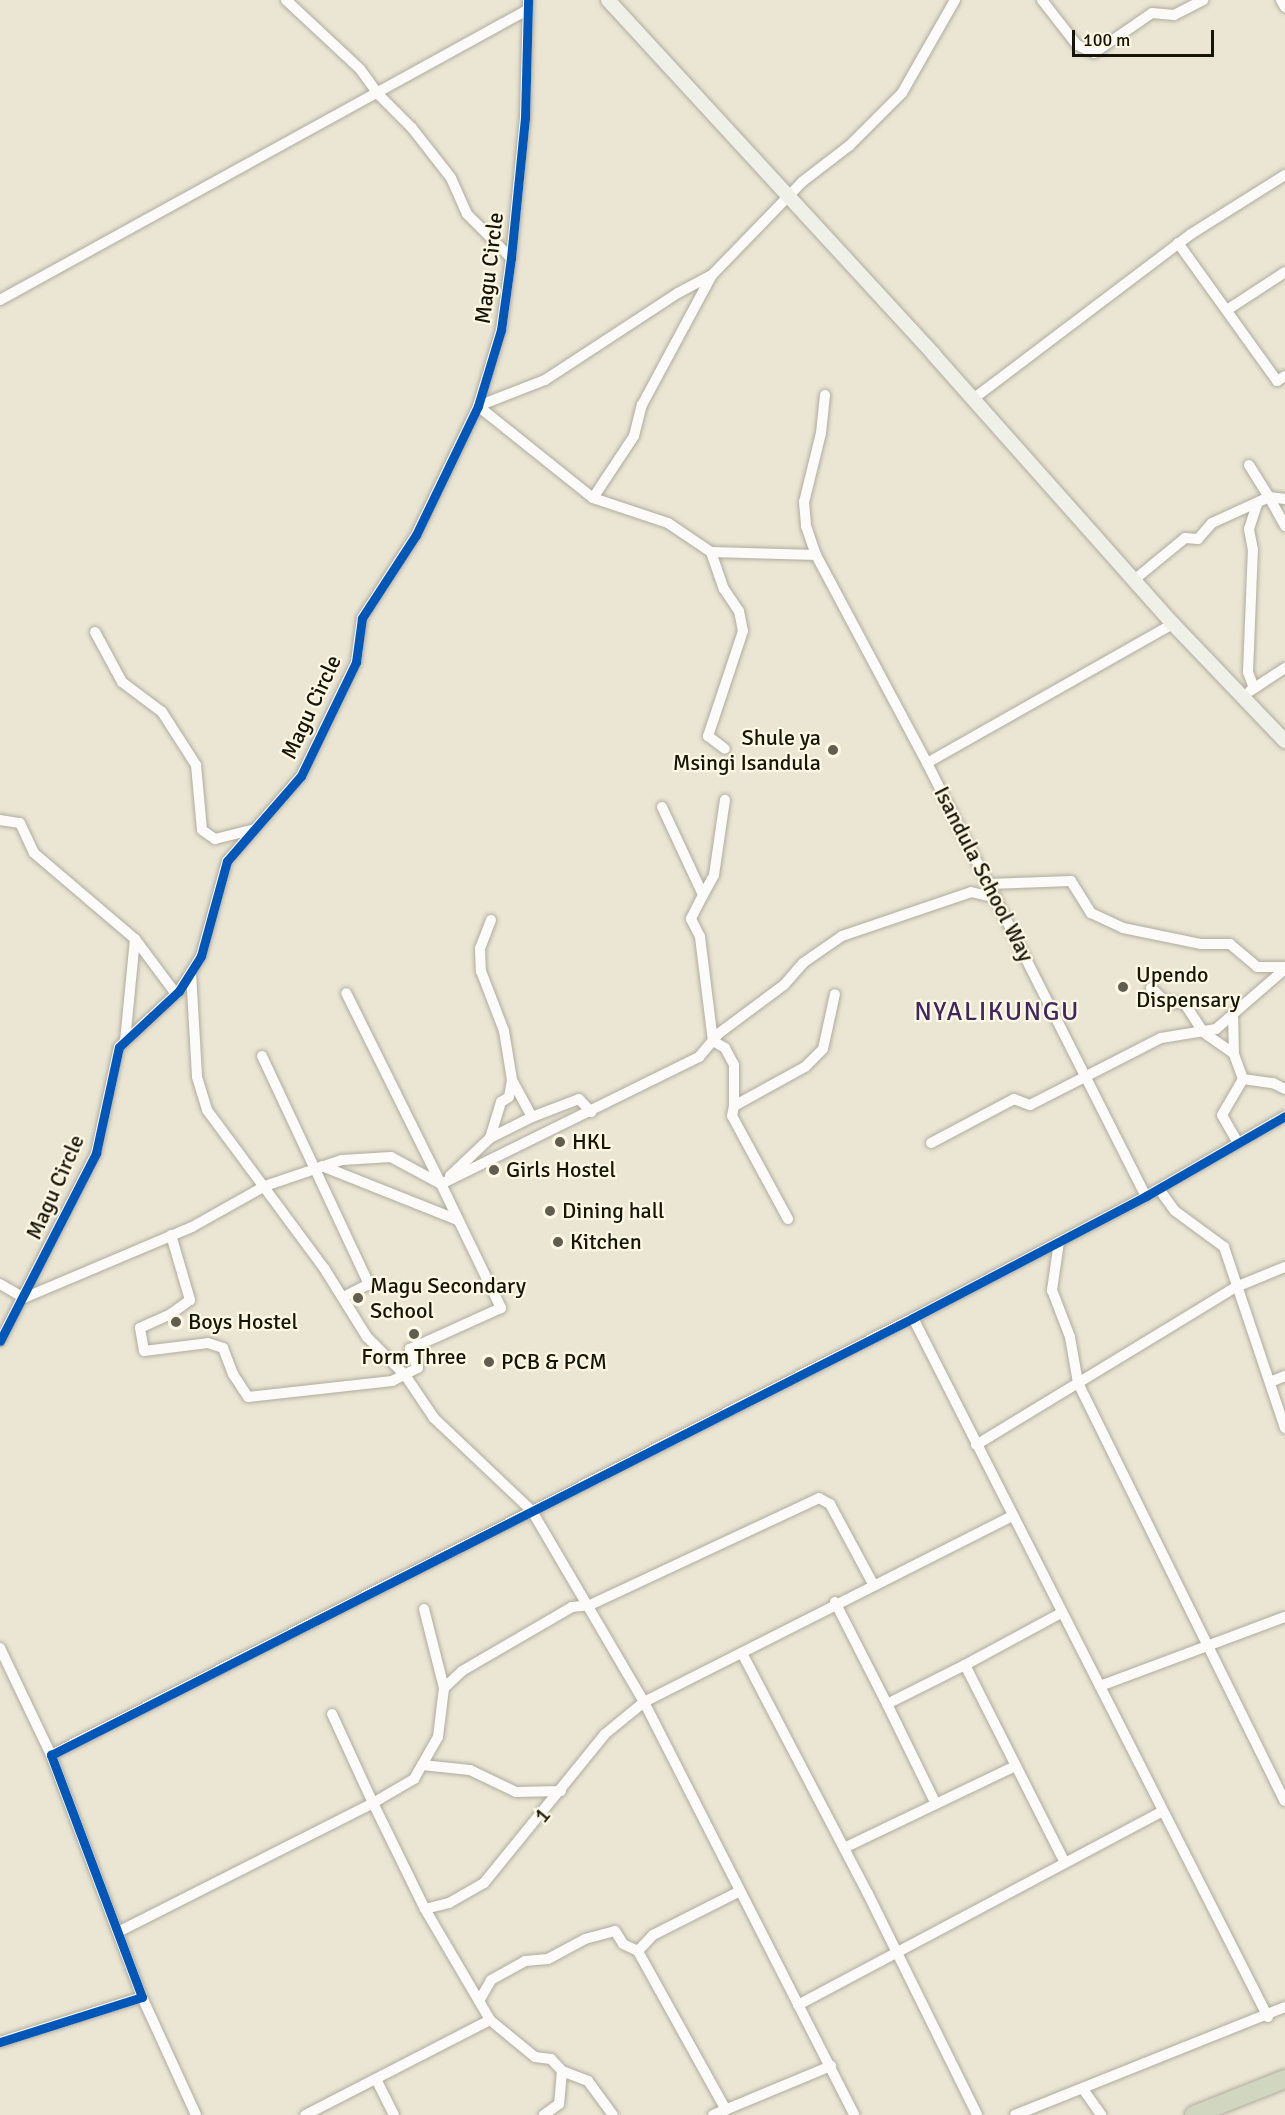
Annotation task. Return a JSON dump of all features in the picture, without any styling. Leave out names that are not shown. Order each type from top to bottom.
[{"type":"highway","points":[[1194,2115],[1232,2108],[1285,2079]]},
{"type":"main road","points":[[608,0],[973,399],[1173,624],[1248,693],[1285,741]]},
{"type":"street","points":[[286,0],[360,69],[378,94],[412,128],[451,178],[467,214],[511,258]]},
{"type":"street","points":[[478,406],[545,380],[678,293],[712,275],[790,198],[802,182],[849,146],[902,93],[955,0]]},
{"type":"street","points":[[1042,0],[1077,45],[1094,53],[1152,13],[1174,15],[1203,0]]},
{"type":"street","points":[[1281,0],[1285,7]]},
{"type":"street","points":[[0,300],[378,94],[527,5]]},
{"type":"street","name":"Magu Circle","points":[[0,1341],[24,1299],[96,1153],[119,1047],[176,994],[201,956],[227,861],[301,776],[356,662],[362,618],[416,535],[478,406],[501,330],[511,258],[525,118],[527,5]]},
{"type":"street","points":[[973,399],[1178,243],[1285,175]]},
{"type":"street","points":[[1178,243],[1277,381],[1285,376]]},
{"type":"street","points":[[1227,310],[1285,272]]},
{"type":"street","points":[[593,498],[634,436],[642,405],[712,275]]},
{"type":"street","name":"Isandula School Way","points":[[825,395],[821,433],[804,502],[806,526],[816,555],[927,763],[1146,1196]]},
{"type":"street","points":[[478,406],[593,498],[668,523],[711,552],[816,555]]},
{"type":"street","points":[[1248,465],[1285,526]]},
{"type":"street","points":[[1134,580],[1185,538],[1198,539],[1212,523],[1269,498],[1285,499]]},
{"type":"street","points":[[1248,693],[1253,550],[1249,529],[1258,502]]},
{"type":"street","points":[[711,552],[724,590],[740,611],[743,631],[708,736],[725,749]]},
{"type":"street","points":[[927,763],[1173,624]]},
{"type":"street","points":[[95,632],[122,682],[162,712],[196,765],[202,830],[215,839],[255,829]]},
{"type":"street","points":[[1248,693],[1285,668]]},
{"type":"street","points":[[713,1041],[700,937],[691,919],[714,875],[725,800]]},
{"type":"street","points":[[662,807],[703,895]]},
{"type":"street","points":[[0,820],[20,823],[34,853],[135,939],[176,994]]},
{"type":"street","points":[[989,884],[1071,881],[1091,913],[1123,928],[1191,942],[1230,945],[1257,967],[1285,968]]},
{"type":"street","points":[[441,1184],[699,1057],[713,1041],[784,985],[803,963],[842,936],[971,892],[996,898]]},
{"type":"street","points":[[491,920],[480,948],[481,971],[504,1031],[512,1080],[532,1117]]},
{"type":"street","points":[[125,1041],[135,939]]},
{"type":"street","points":[[931,1143],[1014,1100],[1030,1105],[1087,1079],[1161,1038],[1216,1029],[1285,968]]},
{"type":"street","points":[[191,972],[197,1077],[207,1110],[266,1186],[343,1297],[367,1336],[405,1375],[434,1418],[532,1511],[590,1605],[644,1702],[854,2115]]},
{"type":"street","points":[[1150,988],[1165,1001],[1185,1004],[1203,1032],[1234,1054]]},
{"type":"street","points":[[171,1235],[190,1300],[171,1314],[140,1328],[144,1352],[208,1342],[223,1348],[233,1374],[248,1397],[392,1381],[418,1368],[410,1349],[501,1308],[346,993]]},
{"type":"street","points":[[734,1106],[805,1067],[823,1049],[834,994]]},
{"type":"street","points":[[1233,1014],[1234,1054],[1243,1079]]},
{"type":"street","points":[[713,1041],[725,1048],[734,1065],[732,1116],[737,1129],[788,1219]]},
{"type":"street","points":[[262,1056],[318,1168],[369,1284],[343,1297]]},
{"type":"street","points":[[1243,1079],[1273,1083],[1285,1089]]},
{"type":"street","points":[[1238,1143],[1222,1115],[1243,1079]]},
{"type":"street","points":[[490,1138],[501,1102],[509,1097],[512,1080]]},
{"type":"street","points":[[441,1184],[490,1138],[532,1117],[579,1099],[591,1112]]},
{"type":"street","points":[[51,1755],[913,1318],[1159,1189],[1285,1116]]},
{"type":"street","points":[[0,1284],[24,1299],[171,1235],[266,1186],[342,1160],[391,1157],[441,1184]]},
{"type":"street","points":[[318,1168],[458,1220]]},
{"type":"street","points":[[1159,1189],[1174,1210],[1224,1247],[1285,1428]]},
{"type":"street","points":[[1059,1242],[1052,1290],[1070,1337],[1078,1383],[1285,1801]]},
{"type":"street","points":[[976,1445],[1236,1287],[1285,1267]]},
{"type":"street","points":[[913,1318],[1100,1686],[1161,1812],[1268,2017]]},
{"type":"street","points":[[1270,1382],[1285,1376]]},
{"type":"street","points":[[444,1688],[462,1671],[572,1607],[590,1605],[819,1498],[830,1504],[873,1584]]},
{"type":"street","name":"1","points":[[426,1909],[449,1903],[484,1883],[605,1734],[644,1702],[742,1653],[835,1602],[1012,1516]]},
{"type":"street","points":[[835,1602],[936,1804]]},
{"type":"street","points":[[118,1932],[373,1803],[414,1779],[438,1737],[444,1688],[424,1609]]},
{"type":"street","points":[[887,1704],[1061,1613]]},
{"type":"street","points":[[1100,1686],[1208,1648],[1285,1617]]},
{"type":"street","points":[[0,1648],[51,1755],[142,1997],[196,2115]]},
{"type":"street","points":[[742,1653],[844,1848],[977,2115]]},
{"type":"street","points":[[964,1665],[1064,1861]]},
{"type":"street","points":[[332,1714],[426,1909],[490,2020],[535,2057],[550,2060],[562,2072],[588,2081],[613,2115]]},
{"type":"street","points":[[422,1765],[470,1770],[516,1792],[561,1791]]},
{"type":"street","points":[[844,1848],[1015,1766]]},
{"type":"street","points":[[798,2005],[1064,1861],[1161,1812]]},
{"type":"street","points":[[639,1951],[653,1935],[740,1891]]},
{"type":"street","points":[[479,2001],[491,1980],[525,1961],[548,1959],[585,1940],[615,1931],[623,1944],[639,1951],[726,2110]]},
{"type":"street","points":[[0,2042],[142,1997]]},
{"type":"street","points":[[1015,2115],[1268,2017],[1285,2007]]},
{"type":"street","points":[[305,2115],[490,2020]]},
{"type":"street","points":[[713,2115],[831,2066]]},
{"type":"street","points":[[544,2115],[560,2104],[562,2072]]},
{"type":"street","points":[[376,2079],[394,2115]]},
{"type":"street","points":[[1083,2089],[1101,2115]]},
{"type":"cycle path","points":[[0,1341],[96,1153],[119,1047],[179,991],[201,956],[227,861],[301,776],[356,662],[362,618],[416,535],[478,406],[501,330],[511,258],[525,118],[528,0]]},
{"type":"cycle path","points":[[0,2042],[142,1997],[51,1755],[913,1318],[1146,1196],[1285,1116]]},
{"type":"place","name":"Shule ya Msingi Isandula","points":[[833,750]]},
{"type":"place","name":"Upendo Dispensary","points":[[1123,987]]},
{"type":"place","name":"HKL","points":[[560,1142]]},
{"type":"place","name":"Girls Hostel","points":[[494,1170]]},
{"type":"place","name":"Dining hall","points":[[550,1211]]},
{"type":"place","name":"Kitchen","points":[[558,1242]]},
{"type":"place","name":"Magu Secondary School","points":[[358,1298]]},
{"type":"place","name":"Boys Hostel","points":[[176,1322]]},
{"type":"place","name":"Form Three","points":[[414,1334]]},
{"type":"place","name":"PCB & PCM","points":[[489,1362]]},
{"type":"district","name":"NYALIKUNGU","points":[[997,1013]]}]
